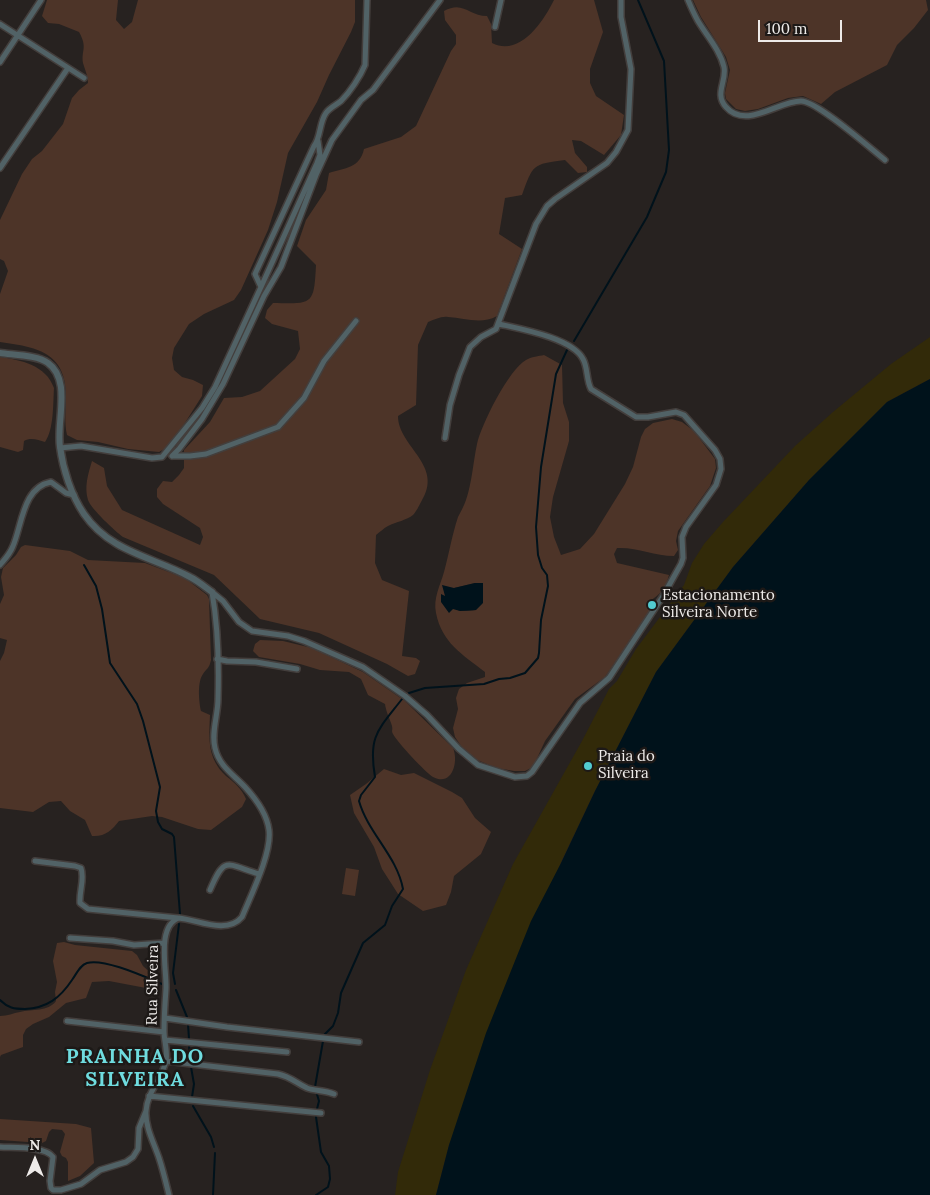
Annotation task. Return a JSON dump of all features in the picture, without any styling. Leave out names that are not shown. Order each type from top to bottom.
[{"type":"street","points":[[0,62],[41,0]]},
{"type":"street","points":[[162,457],[202,408],[215,387],[317,163],[320,154],[318,141],[320,130],[327,111],[342,100],[361,74],[365,65],[367,0]]},
{"type":"street","points":[[172,456],[179,450],[196,427],[223,384],[264,296],[281,267],[316,175],[332,140],[362,100],[373,90],[440,0]]},
{"type":"street","points":[[495,27],[501,0]]},
{"type":"street","points":[[445,438],[450,405],[470,347],[481,337],[496,329],[499,324],[536,224],[543,212],[555,200],[606,163],[619,147],[628,130],[632,69],[621,17],[621,0]]},
{"type":"street","points":[[688,0],[697,20],[722,59],[724,70],[720,92],[726,108],[734,114],[745,116],[760,114],[790,103],[803,101],[818,108],[885,160]]},
{"type":"street","points":[[0,24],[84,78]]},
{"type":"street","points":[[0,168],[68,68]]},
{"type":"street","points":[[260,287],[255,274],[318,141]]},
{"type":"street","points":[[60,448],[81,446],[152,458],[190,456],[206,454],[278,427],[304,398],[324,361],[356,321]]},
{"type":"street","points":[[0,353],[38,359],[47,362],[52,367],[60,382],[62,400],[60,448],[74,495],[85,516],[107,538],[138,556],[191,578],[223,601],[239,622],[252,631],[288,636],[304,641],[363,667],[405,696],[427,715],[458,749],[478,764],[515,777],[527,776],[532,772],[580,703],[609,678],[663,596],[681,564],[684,531],[716,485],[720,474],[721,462],[715,450],[684,415],[676,412],[641,418],[630,415],[591,389],[583,360],[579,353],[570,346],[548,337],[499,324]]},
{"type":"street","points":[[0,565],[12,549],[26,504],[38,488],[44,483],[51,482],[66,493],[74,495]]},
{"type":"street","points":[[35,861],[81,868],[83,874],[79,893],[80,903],[88,909],[179,918],[219,926],[229,926],[238,923],[242,917],[268,847],[269,830],[260,806],[220,762],[215,748],[214,733],[218,700],[216,612],[212,592]]},
{"type":"street","points":[[217,659],[256,662],[297,669]]},
{"type":"street","points":[[210,890],[222,866],[228,865],[259,874]]},
{"type":"street","name":"Rua Silveira","points":[[169,1195],[159,1157],[148,1127],[146,1111],[149,1096],[161,1075],[166,1061],[164,1032],[166,984],[164,943],[168,927],[179,918]]},
{"type":"street","points":[[70,938],[113,940],[134,944],[164,943]]},
{"type":"street","points":[[165,1018],[359,1042]]},
{"type":"street","points":[[67,1021],[164,1032]]},
{"type":"street","points":[[165,1040],[287,1052]]},
{"type":"street","points":[[166,1061],[278,1074],[293,1079],[306,1088],[324,1090],[334,1094]]},
{"type":"street","points":[[149,1096],[321,1113]]},
{"type":"street","points":[[0,1147],[29,1148],[50,1153],[54,1157],[50,1181],[51,1188],[57,1190],[68,1188],[81,1184],[100,1170],[124,1162],[136,1154],[139,1128],[146,1111]]},
{"type":"shaded area","points":[[47,0],[118,0],[116,20],[124,29],[132,22],[138,0],[355,0],[355,22],[317,102],[288,153],[277,202],[268,230],[241,290],[234,300],[204,314],[189,324],[174,348],[172,358],[174,370],[182,377],[203,385],[202,396],[168,447],[159,452],[128,449],[98,442],[77,440],[67,435],[65,381],[61,369],[54,360],[36,349],[0,342],[0,294],[8,271],[4,261],[0,259],[0,220],[22,174],[32,159],[42,151],[63,124],[72,98],[88,83],[83,63],[84,45],[82,37],[79,32],[59,24],[48,23],[42,16]]},
{"type":"shaded area","points":[[554,0],[594,0],[603,32],[590,69],[590,83],[596,96],[624,115],[621,135],[604,155],[581,141],[572,140],[575,153],[587,167],[587,172],[578,173],[565,160],[546,163],[535,168],[532,172],[522,195],[505,198],[499,234],[522,249],[497,316],[479,321],[445,317],[435,319],[428,322],[418,345],[416,405],[398,416],[400,427],[428,477],[427,489],[413,515],[388,526],[376,535],[375,563],[382,580],[409,591],[402,656],[416,658],[420,661],[415,674],[408,676],[387,664],[319,633],[260,619],[214,575],[123,537],[90,504],[86,485],[92,461],[104,468],[107,486],[122,510],[200,545],[203,537],[200,528],[163,504],[157,497],[157,489],[163,481],[172,482],[179,475],[184,468],[184,450],[210,422],[224,398],[242,397],[260,391],[295,359],[300,349],[298,331],[272,324],[265,318],[267,310],[273,303],[304,302],[312,295],[316,265],[297,246],[306,220],[326,190],[329,173],[355,164],[364,149],[401,137],[416,126],[456,44],[456,35],[445,20],[444,11],[456,7],[487,16],[491,24],[492,43],[502,46],[512,45],[521,41],[537,27]]},
{"type":"shaded area","points":[[693,0],[926,0],[928,10],[897,45],[887,65],[835,92],[821,104],[803,96],[788,98],[758,109],[745,111],[736,109],[726,99],[725,93],[730,70],[726,57],[701,17]]},
{"type":"shaded area","points":[[544,355],[562,365],[563,403],[569,422],[569,441],[553,497],[550,517],[554,537],[561,555],[580,549],[594,534],[625,484],[633,467],[645,429],[653,423],[672,419],[682,422],[694,431],[715,459],[716,468],[710,486],[678,531],[676,541],[678,550],[674,556],[617,548],[614,554],[617,563],[669,575],[666,585],[652,599],[649,605],[650,611],[605,677],[575,699],[545,741],[533,767],[525,771],[514,771],[497,768],[477,760],[461,746],[455,737],[453,728],[458,709],[456,698],[459,689],[467,683],[485,677],[485,672],[448,640],[439,623],[435,602],[458,517],[468,493],[477,444],[484,424],[504,386],[519,365],[533,357]],"holes":[[[475,583],[476,610],[460,611],[442,595],[445,597],[454,588]]]},
{"type":"shaded area","points":[[0,357],[24,362],[39,369],[50,380],[54,388],[48,437],[45,442],[32,439],[24,441],[23,450],[18,452],[0,447]]},
{"type":"shaded area","points":[[25,545],[70,551],[88,560],[145,563],[185,578],[207,595],[209,599],[211,660],[209,667],[201,678],[199,687],[201,711],[210,715],[210,748],[215,762],[240,789],[246,799],[242,807],[211,830],[198,829],[162,817],[152,816],[119,821],[108,832],[92,836],[85,820],[70,811],[61,801],[49,802],[33,812],[0,808],[0,661],[7,640],[0,638],[0,604],[4,595],[1,577],[3,568],[21,547]]},
{"type":"shaded area","points":[[260,640],[283,641],[312,648],[363,672],[405,701],[453,748],[455,760],[452,772],[445,779],[440,779],[433,777],[418,764],[393,734],[385,704],[368,695],[361,679],[349,672],[320,670],[300,664],[259,657],[253,651],[255,644]]},
{"type":"shaded area","points":[[384,769],[401,775],[414,773],[452,792],[462,798],[475,818],[491,832],[481,854],[454,876],[446,905],[423,911],[398,894],[382,869],[374,847],[354,813],[350,795]]},
{"type":"shaded area","points":[[346,868],[359,870],[355,896],[342,894]]},
{"type":"shaded area","points":[[64,942],[75,945],[132,951],[137,955],[143,966],[156,978],[157,985],[154,988],[146,988],[109,981],[92,982],[86,998],[66,1003],[49,1017],[33,1024],[26,1029],[23,1035],[23,1047],[0,1057],[0,1016],[44,1009],[53,1005],[56,1001],[57,982],[53,961],[57,943]]},
{"type":"shaded area","points":[[0,1119],[76,1124],[91,1128],[94,1163],[80,1176],[68,1181],[68,1162],[60,1152],[65,1134],[62,1130],[52,1129],[46,1141],[42,1143],[0,1140]]},
{"type":"sand","name":"Praia do Silveira","points":[[930,337],[930,379],[887,402],[809,480],[733,567],[656,672],[562,860],[449,1145],[436,1195],[395,1195],[398,1172],[430,1070],[466,970],[513,864],[609,689],[617,681],[636,649],[684,585],[692,563],[704,544],[723,522],[795,446],[833,412],[891,364]]},
{"type":"water","points":[[930,379],[930,1195],[436,1195],[449,1145],[486,1033],[531,921],[656,672],[733,567],[809,480],[887,402]]},
{"type":"water","points":[[483,583],[483,603],[476,610],[460,611],[453,609],[449,613],[441,602],[441,594],[445,596],[442,585],[454,588]]},
{"type":"waterway","points":[[574,341],[647,217],[666,172],[669,150],[664,61],[638,0]]},
{"type":"waterway","points":[[409,693],[425,688],[484,684],[510,678],[525,673],[538,658],[541,620],[548,586],[547,575],[542,568],[538,555],[536,527],[541,467],[556,374],[567,350]]},
{"type":"waterway","points":[[84,565],[96,586],[102,609],[110,663],[137,704],[143,721],[160,787],[156,811],[158,822],[162,829],[174,837],[180,914]]},
{"type":"waterway","points":[[325,1034],[333,1026],[338,1013],[341,993],[363,943],[385,925],[392,906],[403,889],[395,866],[369,824],[359,801],[361,795],[375,777],[373,752],[377,734],[402,699]]},
{"type":"waterway","points":[[175,984],[173,973],[179,924]]},
{"type":"waterway","points":[[0,1000],[11,1008],[40,1007],[58,997],[82,966],[94,962],[125,969],[162,984]]},
{"type":"waterway","points":[[176,990],[187,1017]]},
{"type":"waterway","points":[[188,1024],[189,1039]]},
{"type":"waterway","points":[[315,1087],[323,1041]]},
{"type":"waterway","points":[[189,1045],[190,1061]]},
{"type":"waterway","points":[[191,1067],[194,1084],[192,1097]]},
{"type":"waterway","points":[[316,1091],[319,1101],[317,1109]]},
{"type":"waterway","points":[[193,1106],[211,1137],[214,1147]]},
{"type":"waterway","points":[[316,1117],[321,1152],[329,1166],[330,1179],[328,1187],[316,1195]]},
{"type":"waterway","points":[[213,1195],[215,1153]]},
{"type":"place","name":"Estacionamento Silveira Norte","points":[[652,605]]},
{"type":"place","name":"Praia do Silveira","points":[[588,766]]},
{"type":"district","name":"PRAINHA DO SILVEIRA","points":[[135,1068]]}]
